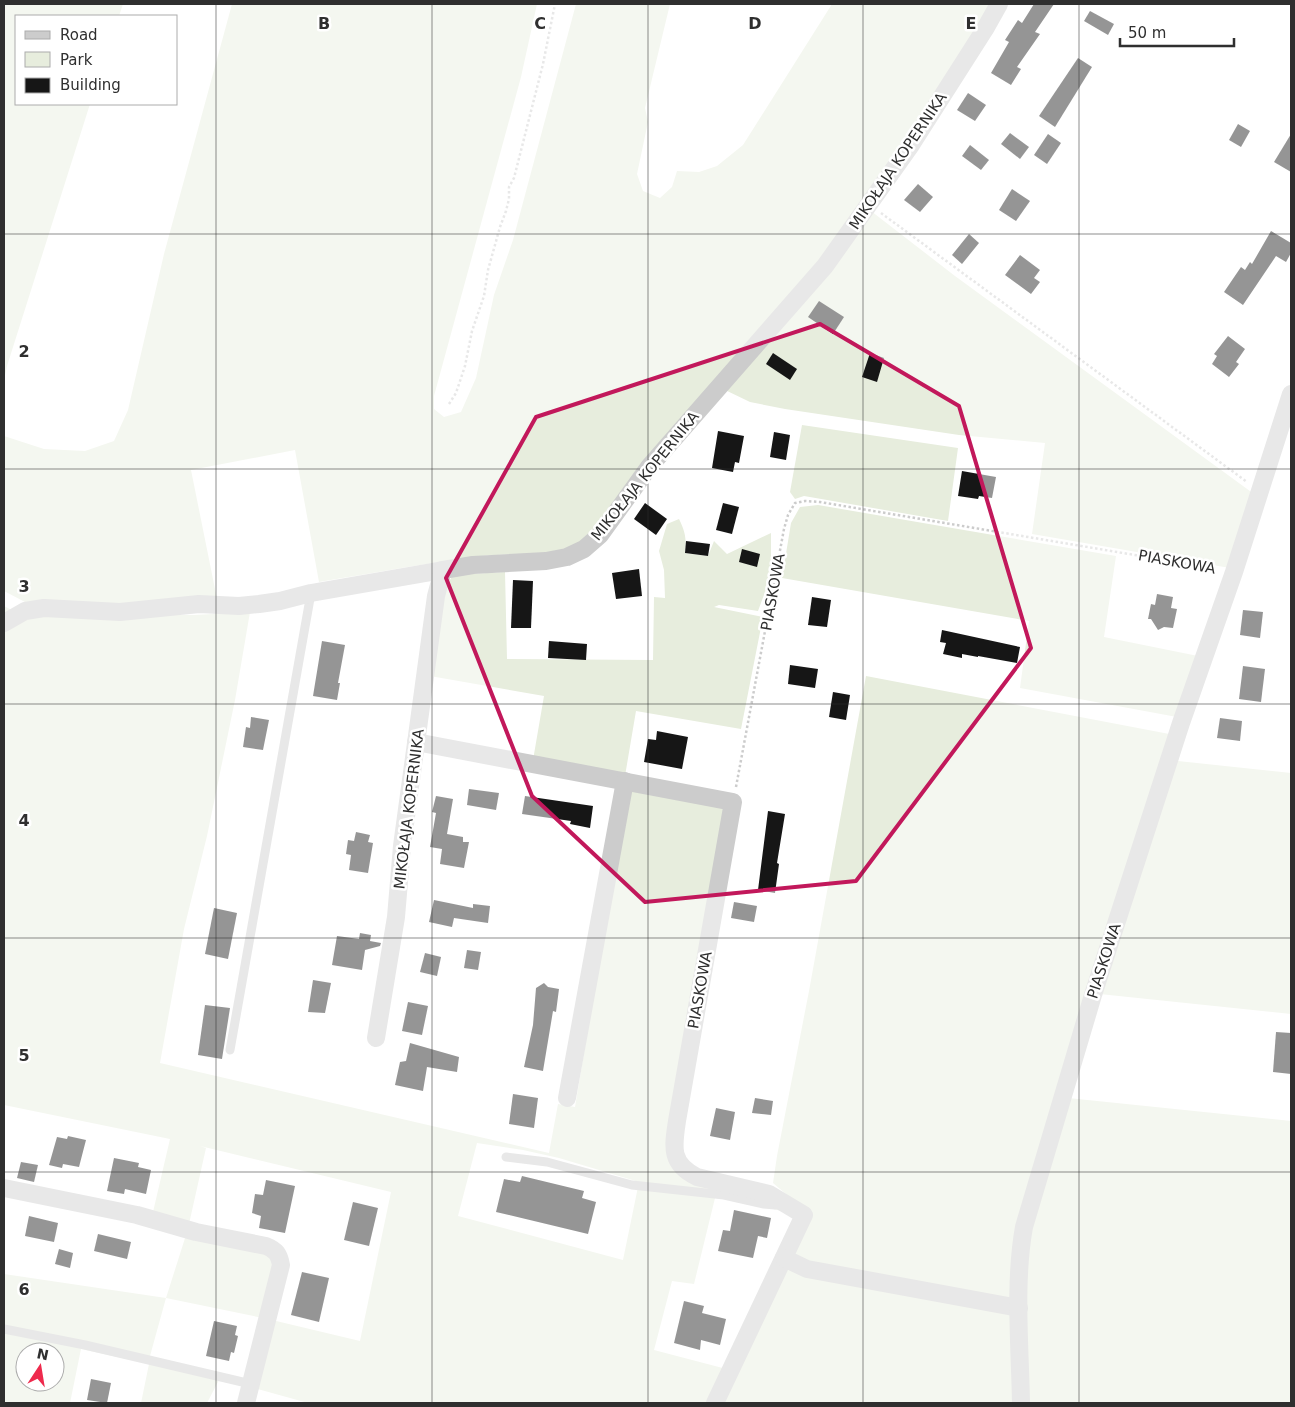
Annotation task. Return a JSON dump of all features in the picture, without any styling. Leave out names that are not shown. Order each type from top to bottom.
[{"type":"street","name":"MIKOŁAJA KOPERNIKA","points":[[376,1038],[396,916],[402,846],[436,596],[443,570],[473,565],[546,561],[567,557],[584,549],[600,535],[649,467],[825,266],[911,146],[985,29],[998,4]]},
{"type":"street","name":"PIASKOWA","points":[[1021,1403],[1019,1308],[1021,1244],[1024,1226],[1093,996],[1181,723],[1234,572],[1290,399]]},
{"type":"street","points":[[4,623],[25,611],[44,608],[120,612],[199,604],[239,606],[280,601],[311,592],[443,570]]},
{"type":"street","points":[[416,742],[733,802]]},
{"type":"street","points":[[567,1098],[625,781]]},
{"type":"street","name":"PIASKOWA","points":[[733,802],[677,1121],[674,1154],[680,1164],[689,1173],[697,1177],[761,1191],[785,1202],[804,1215],[784,1258]]},
{"type":"street","points":[[4,1188],[137,1215],[196,1232],[266,1246],[274,1250],[280,1256],[281,1265],[246,1403]]},
{"type":"street","points":[[715,1403],[784,1258],[807,1269],[1019,1308]]},
{"type":"lane","points":[[230,1050],[311,592]]},
{"type":"lane","points":[[506,1157],[546,1162],[639,1186],[724,1195],[764,1204],[775,1205],[785,1202]]},
{"type":"lane","points":[[4,1329],[85,1345],[251,1384]]},
{"type":"path","points":[[449,404],[456,393],[468,357],[472,331],[484,296],[488,270],[509,199],[509,187],[514,178],[534,101],[555,4]]},
{"type":"path","points":[[869,205],[1260,492]]},
{"type":"path","name":"PIASKOWA","points":[[733,802],[784,529],[788,515],[795,503],[805,501],[820,502],[1234,572]]},
{"type":"highlighted area","points":[[820,324],[959,406],[1031,648],[856,881],[645,902],[532,796],[446,578],[536,417]]},
{"type":"green space","points":[[4,4],[123,4],[119,15],[15,15],[15,105],[90,105],[4,380]]},
{"type":"green space","points":[[232,4],[537,4],[521,77],[434,396],[434,409],[444,417],[461,412],[476,378],[494,295],[513,240],[576,4],[670,4],[645,108],[648,122],[637,174],[643,191],[660,198],[672,187],[677,171],[699,172],[717,166],[743,145],[832,4],[989,4],[975,33],[882,175],[816,264],[598,524],[579,543],[553,552],[482,556],[319,582],[295,450],[191,470],[217,599],[119,605],[48,601],[25,602],[4,591],[4,436],[44,449],[85,451],[114,441],[128,410],[164,254]]},
{"type":"green space","points":[[871,211],[955,276],[1254,494],[1230,568],[1032,534],[1045,443],[959,435],[785,409],[750,402],[723,389]]},
{"type":"green space","points":[[802,425],[958,448],[948,521],[804,496],[795,499],[790,492]]},
{"type":"green space","points":[[818,505],[1116,556],[1104,637],[1198,656],[1177,717],[1020,688],[1029,621],[782,578],[791,523],[800,507]]},
{"type":"green space","points":[[679,519],[685,536],[685,553],[708,556],[714,541],[727,554],[771,533],[771,576],[758,611],[719,605],[714,607],[763,617],[741,729],[636,711],[625,776],[533,760],[544,696],[430,676],[445,588],[453,575],[505,572],[507,659],[653,660],[654,597],[665,598],[664,570],[659,551],[667,524]]},
{"type":"green space","points":[[4,606],[27,618],[43,613],[194,615],[250,612],[235,700],[207,836],[184,929],[160,1063],[549,1153],[558,1104],[575,1107],[628,789],[727,806],[668,1151],[684,1179],[800,1216],[716,1194],[694,1284],[672,1281],[654,1350],[734,1371],[807,1212],[773,1183],[866,676],[1185,737],[1178,761],[1291,773],[1291,1014],[1090,993],[1068,1098],[1291,1121],[1291,1403],[308,1403],[254,1388],[272,1320],[360,1341],[391,1192],[200,1146],[206,1148],[189,1224],[153,1212],[170,1139],[4,1105]],"holes":[[[477,1143],[559,1158],[639,1182],[623,1260],[458,1216]]]},
{"type":"green space","points":[[186,1235],[266,1252],[275,1263],[263,1318],[166,1298]]},
{"type":"green space","points":[[4,1274],[166,1298],[150,1356],[150,1364],[219,1380],[207,1403],[141,1403],[149,1364],[81,1349],[70,1403],[4,1403]]},
{"type":"building","points":[[1034,4],[1054,4],[1035,32],[1040,34],[1017,67],[1021,69],[1011,85],[991,73],[1009,42],[1005,40],[1018,20],[1022,23]]},
{"type":"building","points":[[1090,11],[1114,24],[1108,35],[1084,21]]},
{"type":"building","points":[[1078,58],[1092,67],[1055,127],[1039,116]]},
{"type":"building","points":[[968,93],[986,105],[975,121],[957,110]]},
{"type":"building","points":[[1238,124],[1250,131],[1241,147],[1229,140]]},
{"type":"building","points":[[1010,133],[1029,147],[1020,159],[1001,144]]},
{"type":"building","points":[[1048,134],[1061,143],[1047,164],[1034,155]]},
{"type":"building","points":[[1291,134],[1291,172],[1274,162]]},
{"type":"building","points":[[970,145],[989,160],[981,170],[962,156]]},
{"type":"building","points":[[918,184],[933,197],[920,212],[904,200]]},
{"type":"building","points":[[1012,189],[1030,201],[1016,221],[999,210]]},
{"type":"building","points":[[1271,231],[1291,243],[1291,253],[1286,262],[1276,256],[1243,305],[1224,292],[1241,267],[1245,270],[1250,262],[1252,264]]},
{"type":"building","points":[[969,234],[979,243],[962,264],[952,255]]},
{"type":"building","points":[[1020,255],[1040,270],[1034,278],[1040,282],[1031,294],[1005,275]]},
{"type":"building","points":[[819,301],[844,317],[833,334],[808,317]]},
{"type":"building","points":[[1228,336],[1245,349],[1236,362],[1239,364],[1229,377],[1212,364],[1217,356],[1214,354]]},
{"type":"building","points":[[773,353],[797,369],[790,380],[766,364]]},
{"type":"building","points":[[870,353],[884,358],[877,382],[862,377]]},
{"type":"building","points":[[718,431],[744,436],[739,463],[735,462],[733,472],[712,468]]},
{"type":"building","points":[[774,432],[790,435],[786,460],[770,457]]},
{"type":"building","points":[[962,471],[996,477],[992,498],[979,496],[978,499],[958,496]]},
{"type":"building","points":[[645,503],[667,519],[656,535],[634,519]]},
{"type":"building","points":[[723,503],[739,507],[732,534],[716,530]]},
{"type":"building","points":[[686,541],[710,544],[708,556],[685,553]]},
{"type":"building","points":[[742,549],[760,554],[757,567],[739,562]]},
{"type":"building","points":[[639,569],[642,596],[616,599],[612,573]]},
{"type":"building","points":[[513,580],[533,581],[531,628],[511,628]]},
{"type":"building","points":[[1157,594],[1173,597],[1171,608],[1177,609],[1173,628],[1164,627],[1158,630],[1151,619],[1148,619],[1151,604],[1155,605]]},
{"type":"building","points":[[812,597],[831,600],[827,627],[808,625]]},
{"type":"building","points":[[1243,610],[1263,612],[1260,638],[1240,635]]},
{"type":"building","points":[[942,630],[1020,647],[1017,663],[962,654],[962,658],[943,654],[946,643],[940,642]]},
{"type":"building","points":[[322,641],[345,645],[337,700],[313,696]]},
{"type":"building","points":[[549,641],[587,644],[586,660],[548,658]]},
{"type":"building","points":[[790,665],[818,669],[815,688],[788,684]]},
{"type":"building","points":[[1243,666],[1265,669],[1261,702],[1239,699]]},
{"type":"building","points":[[833,692],[850,695],[846,720],[829,717]]},
{"type":"building","points":[[251,717],[269,720],[263,750],[243,747],[246,727],[250,728]]},
{"type":"building","points":[[1220,718],[1242,721],[1240,741],[1217,738]]},
{"type":"building","points":[[657,731],[688,737],[682,769],[644,762],[648,739],[656,740]]},
{"type":"building","points":[[469,789],[499,793],[496,810],[467,805]]},
{"type":"building","points":[[436,796],[453,799],[447,834],[463,837],[463,842],[469,842],[464,868],[440,864],[442,849],[430,847],[436,813],[432,812]]},
{"type":"building","points":[[525,796],[593,806],[590,828],[570,824],[571,821],[522,814]]},
{"type":"building","points":[[768,811],[785,814],[777,863],[779,864],[775,893],[758,890]]},
{"type":"building","points":[[356,832],[370,835],[368,842],[373,843],[368,873],[349,870],[351,855],[346,854],[348,840],[354,841]]},
{"type":"building","points":[[434,900],[473,908],[473,904],[490,906],[488,923],[454,918],[452,927],[429,922]]},
{"type":"building","points":[[734,902],[757,906],[754,922],[731,918]]},
{"type":"building","points":[[214,908],[237,913],[228,959],[205,954]]},
{"type":"building","points":[[360,933],[371,935],[370,941],[381,943],[380,946],[365,950],[362,970],[332,965],[337,936],[359,939]]},
{"type":"building","points":[[467,950],[481,952],[478,970],[464,968]]},
{"type":"building","points":[[425,953],[441,957],[437,976],[420,972]]},
{"type":"building","points":[[313,980],[331,983],[325,1013],[308,1012]]},
{"type":"building","points":[[544,983],[548,987],[559,989],[556,1012],[553,1011],[543,1071],[524,1067],[533,1025],[536,988]]},
{"type":"building","points":[[408,1002],[428,1006],[422,1035],[402,1031]]},
{"type":"building","points":[[205,1005],[230,1008],[222,1059],[198,1055]]},
{"type":"building","points":[[1276,1032],[1291,1033],[1291,1074],[1273,1072]]},
{"type":"building","points":[[410,1043],[459,1057],[457,1072],[427,1067],[423,1091],[395,1085],[400,1062],[406,1061]]},
{"type":"building","points":[[513,1094],[538,1098],[534,1128],[509,1124]]},
{"type":"building","points":[[755,1098],[773,1101],[771,1115],[752,1113]]},
{"type":"building","points":[[716,1108],[735,1112],[730,1140],[710,1136]]},
{"type":"building","points":[[68,1136],[86,1140],[79,1167],[63,1164],[62,1168],[49,1165],[57,1137],[67,1139]]},
{"type":"building","points":[[114,1158],[139,1163],[138,1167],[151,1170],[146,1194],[125,1189],[124,1194],[107,1191]]},
{"type":"building","points":[[21,1162],[38,1165],[34,1182],[17,1178]]},
{"type":"building","points":[[522,1176],[584,1191],[582,1198],[596,1202],[588,1234],[496,1212],[504,1179],[520,1182]]},
{"type":"building","points":[[266,1180],[295,1186],[285,1233],[259,1228],[261,1216],[252,1213],[255,1194],[263,1195]]},
{"type":"building","points":[[353,1202],[378,1208],[369,1246],[344,1240]]},
{"type":"building","points":[[734,1210],[771,1218],[767,1238],[758,1236],[753,1258],[718,1251],[723,1230],[730,1231]]},
{"type":"building","points":[[29,1216],[58,1223],[54,1242],[25,1236]]},
{"type":"building","points":[[98,1234],[131,1242],[127,1259],[94,1251]]},
{"type":"building","points":[[59,1249],[73,1253],[70,1268],[55,1264]]},
{"type":"building","points":[[302,1272],[329,1278],[319,1322],[291,1315]]},
{"type":"building","points":[[684,1301],[704,1306],[702,1313],[726,1319],[720,1345],[701,1340],[700,1350],[674,1343]]},
{"type":"building","points":[[214,1321],[237,1326],[235,1335],[238,1336],[234,1353],[231,1352],[229,1361],[206,1356]]},
{"type":"building","points":[[91,1379],[111,1383],[107,1403],[87,1400]]}]
